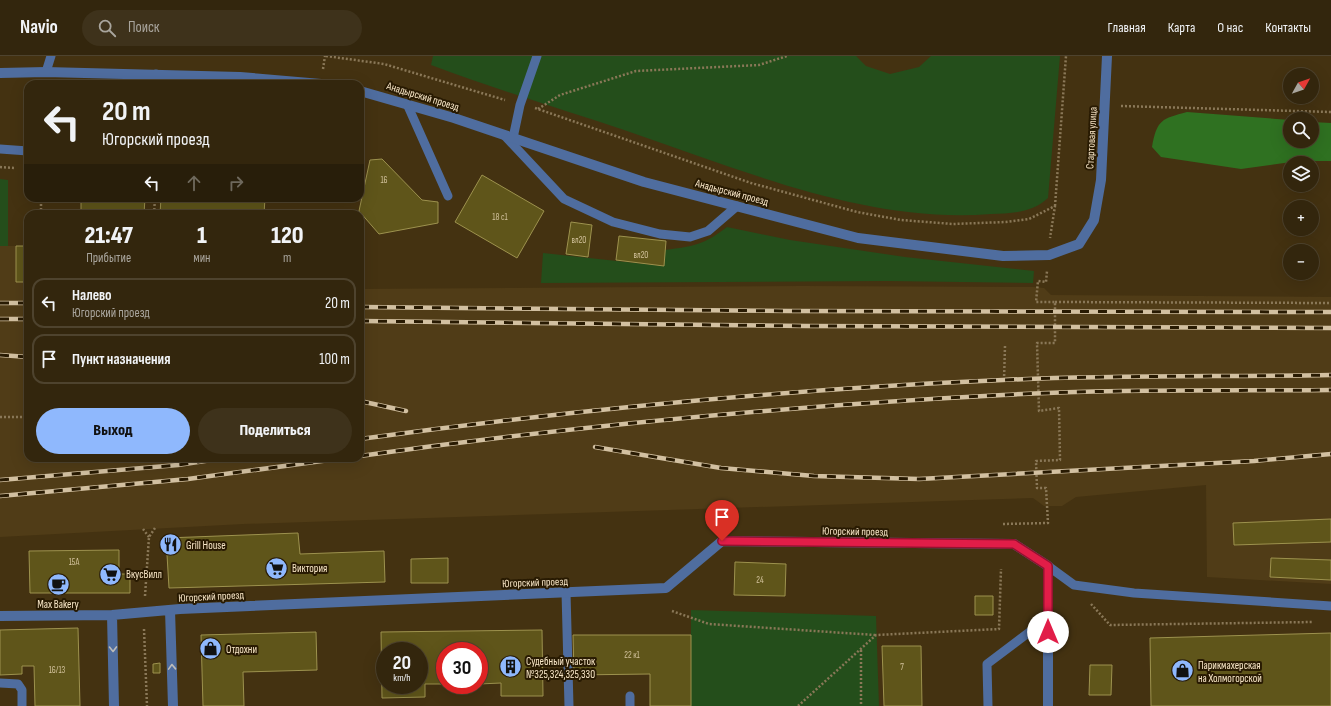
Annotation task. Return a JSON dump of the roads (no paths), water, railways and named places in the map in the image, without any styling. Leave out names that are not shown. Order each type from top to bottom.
[{"type":"street","name":"Стартовая улица","points":[[1094,220],[1101,180],[1107,56]]},
{"type":"street","points":[[0,73],[46,72],[156,79],[240,77],[272,80]]},
{"type":"street","name":"Анадырский проезд","points":[[364,92],[508,136],[644,182],[858,238],[1003,256],[1049,255],[1079,244],[1094,220]]},
{"type":"street","name":"Югорский проезд","points":[[0,616],[112,615],[170,610],[666,588],[722,541],[1014,544],[1048,566]]},
{"type":"street","points":[[1048,566],[1048,706]]},
{"type":"street","points":[[170,610],[173,706]]},
{"type":"street","points":[[112,615],[114,706]]},
{"type":"lane","points":[[46,72],[51,56]]},
{"type":"lane","points":[[537,56],[508,136],[564,199],[613,222],[660,234],[690,237],[708,231],[737,206]]},
{"type":"lane","points":[[407,104],[448,196]]},
{"type":"lane","points":[[0,149],[24,151]]},
{"type":"lane","points":[[1048,566],[1074,585],[1134,593],[1331,606]]},
{"type":"lane","points":[[566,592],[569,706]]},
{"type":"lane","points":[[988,706],[987,664],[1048,618]]},
{"type":"lane","points":[[0,683],[18,684],[22,690],[22,706]]},
{"type":"lane","points":[[630,696],[630,706]]},
{"type":"railway","points":[[0,303],[24,303]]},
{"type":"railway","points":[[364,307],[789,311],[1331,312]]},
{"type":"railway","points":[[0,319],[24,319]]},
{"type":"railway","points":[[364,321],[806,326],[1331,328]]},
{"type":"railway","points":[[0,355],[24,357]]},
{"type":"railway","points":[[364,438],[600,410],[842,389],[1044,378],[1331,375]]},
{"type":"railway","points":[[364,455],[601,426],[842,405],[1044,393],[1331,390]]},
{"type":"railway","points":[[364,402],[406,411]]},
{"type":"railway","points":[[595,447],[721,468],[814,476],[919,479],[1254,461],[1331,454]]},
{"type":"railway","points":[[0,480],[198,462]]},
{"type":"railway","points":[[0,496],[188,479],[314,462]]},
{"type":"place","name":"Grill House","points":[[170,545]]},
{"type":"place","name":"Виктория","points":[[276,568]]},
{"type":"place","name":"ВкусВилл","points":[[110,574]]},
{"type":"place","name":"Max Bakery","points":[[58,584]]},
{"type":"place","name":"Отдохни","points":[[210,649]]},
{"type":"place","name":"Судебный участок №325,324,325,330","points":[[511,667]]},
{"type":"place","name":"Парикмахерская на Холмогорской","points":[[1182,671]]}]
